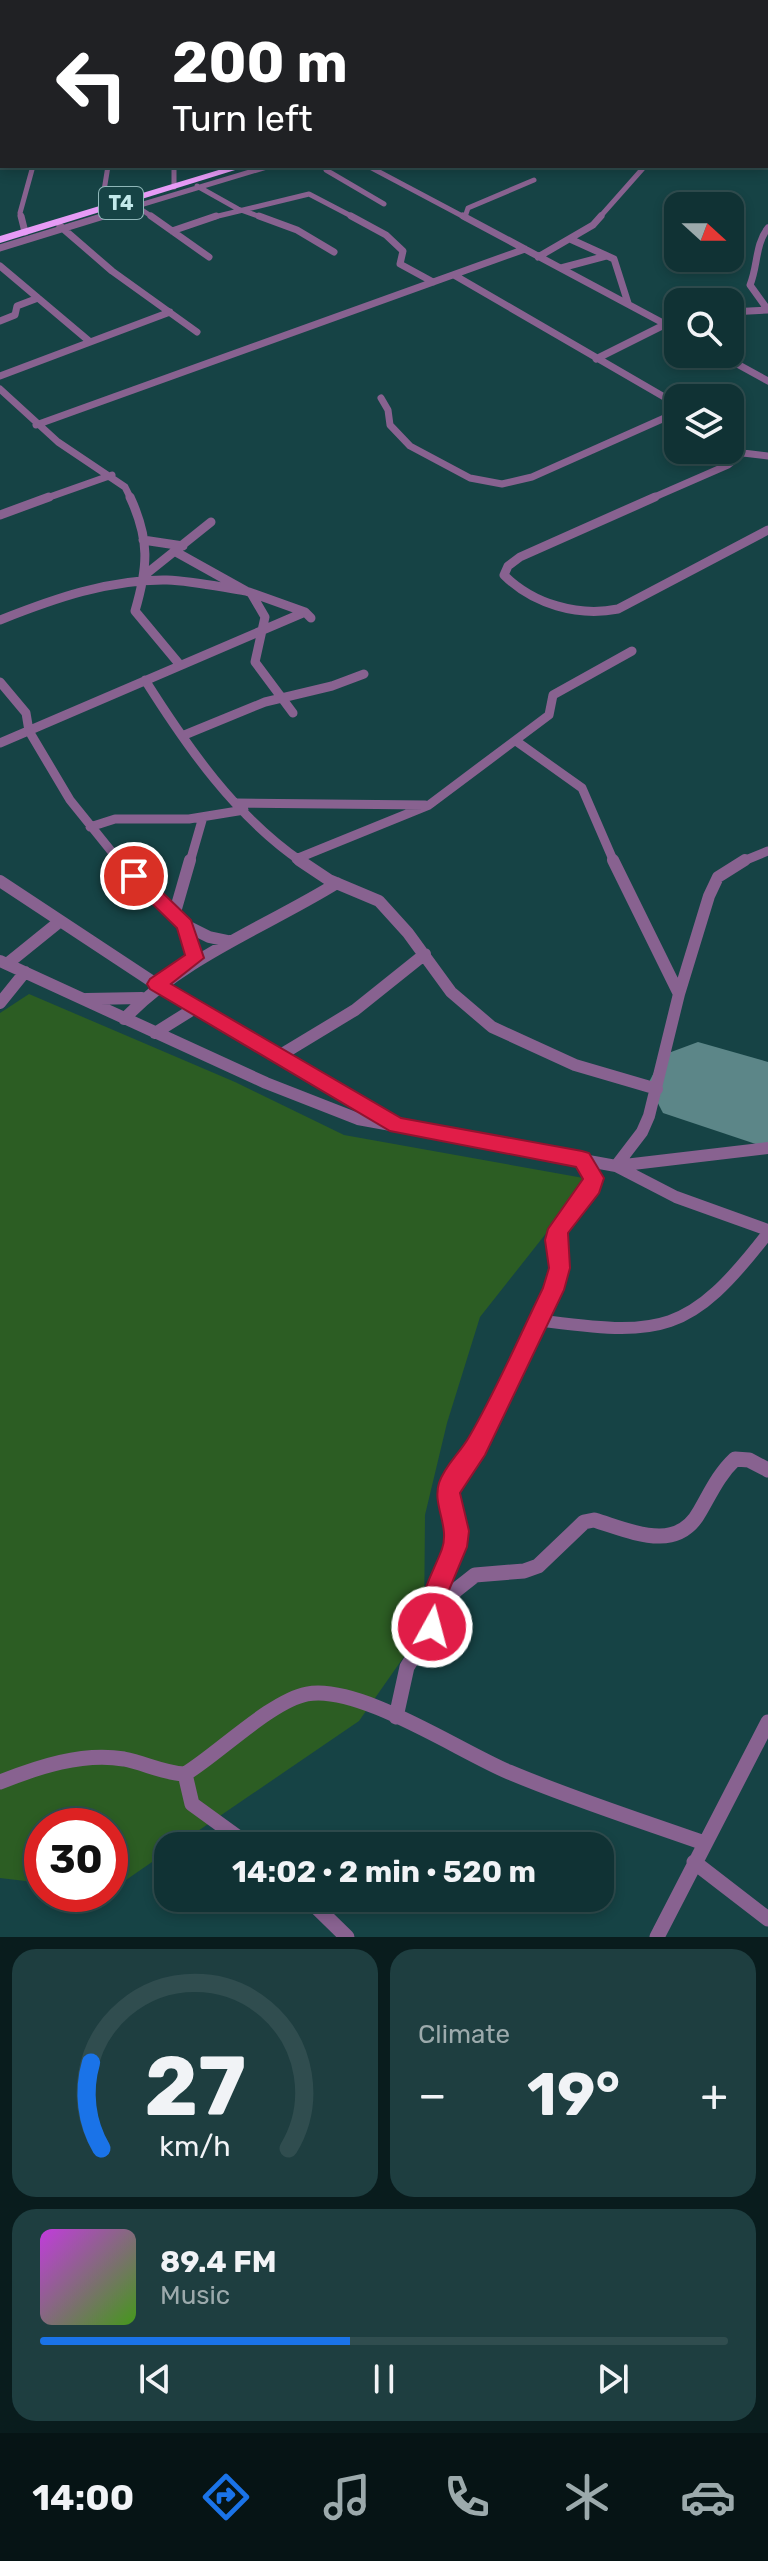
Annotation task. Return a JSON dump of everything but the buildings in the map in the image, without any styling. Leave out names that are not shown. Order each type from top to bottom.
[{"type":"highway","name":"T4","points":[[0,240],[60,226],[101,209],[133,204],[174,187],[195,185],[237,168]]},
{"type":"street","points":[[25,232],[20,213],[32,168]]},
{"type":"street","points":[[101,209],[108,168]]},
{"type":"street","points":[[174,168],[174,187]]},
{"type":"street","points":[[0,248],[60,226],[262,168]]},
{"type":"street","points":[[328,168],[325,169],[384,204]]},
{"type":"street","points":[[372,168],[664,322]]},
{"type":"street","points":[[538,257],[600,219],[643,168]]},
{"type":"street","points":[[465,217],[468,208],[534,180]]},
{"type":"street","points":[[195,185],[238,209],[297,230],[334,252]]},
{"type":"street","points":[[172,231],[238,209],[303,194],[316,196],[386,235],[403,251],[400,264],[433,282]]},
{"type":"street","points":[[133,204],[209,257]]},
{"type":"street","points":[[60,226],[112,271],[197,332]]},
{"type":"street","points":[[744,312],[766,311],[759,294],[750,285],[757,269],[760,238],[768,228]]},
{"type":"street","points":[[570,239],[614,259],[628,303]]},
{"type":"street","points":[[36,425],[525,249]]},
{"type":"street","points":[[561,268],[607,255]]},
{"type":"street","points":[[0,266],[89,341]]},
{"type":"street","points":[[454,275],[664,397]]},
{"type":"street","points":[[0,321],[15,315],[15,307],[38,298]]},
{"type":"street","points":[[0,376],[170,312]]},
{"type":"street","points":[[596,359],[664,325]]},
{"type":"street","points":[[744,368],[768,381]]},
{"type":"street","points":[[0,389],[36,425],[68,449],[112,475],[125,487],[140,518],[143,540],[145,577],[135,611],[180,665]]},
{"type":"street","points":[[381,398],[388,410],[390,425],[410,446],[470,478],[502,484],[532,477],[664,418]]},
{"type":"street","points":[[744,453],[768,456]]},
{"type":"street","points":[[729,464],[520,557],[508,566],[504,575],[517,588],[532,596],[600,614],[618,609],[768,530]]},
{"type":"street","points":[[0,515],[112,475]]},
{"type":"street","points":[[145,577],[211,522]]},
{"type":"street","points":[[0,743],[261,629],[308,615],[248,592],[179,549],[143,540]]},
{"type":"street","points":[[0,620],[145,577],[248,592],[265,617],[255,662],[293,713]]},
{"type":"street","points":[[296,859],[429,805],[549,715],[553,695],[632,651]]},
{"type":"street","points":[[182,736],[282,698],[364,674]]},
{"type":"street","points":[[145,680],[182,736],[257,827],[296,859],[337,883],[377,900],[425,954],[466,1009],[490,1025],[569,1063],[607,1077],[657,1089]]},
{"type":"street","points":[[0,682],[26,713],[29,731],[62,789],[120,862],[185,924],[199,933],[228,941]]},
{"type":"street","points":[[516,741],[582,788],[628,895],[679,994]]},
{"type":"street","points":[[90,827],[125,818],[203,817],[240,806],[429,805]]},
{"type":"street","points":[[175,912],[203,817]]},
{"type":"street","points":[[396,1717],[407,1667],[427,1639],[435,1614],[436,1590],[455,1547],[457,1531],[448,1493],[452,1479],[476,1447],[558,1279],[560,1268],[556,1240],[559,1229],[592,1186],[594,1178],[642,1132],[657,1089],[700,921],[718,877],[732,866],[768,851]]},
{"type":"street","points":[[0,881],[195,1008],[397,1125]]},
{"type":"street","points":[[124,1019],[156,984],[195,958],[291,912],[337,883]]},
{"type":"street","points":[[3,962],[59,922]]},
{"type":"street","points":[[185,924],[195,958]]},
{"type":"street","points":[[279,1056],[332,1028],[379,994],[425,954]]},
{"type":"street","points":[[3,962],[155,1033],[358,1119],[611,1165],[768,1148]]},
{"type":"street","points":[[0,1003],[25,972]]},
{"type":"street","points":[[83,1000],[142,998]]},
{"type":"street","points":[[155,1033],[195,1008]]},
{"type":"street","points":[[582,1160],[594,1178]]},
{"type":"street","points":[[537,1320],[637,1331],[669,1325],[696,1310],[721,1290],[768,1232],[676,1197],[611,1165]]},
{"type":"street","points":[[435,1614],[456,1591],[480,1573],[519,1573],[540,1566],[555,1553],[573,1525],[594,1520],[657,1537],[673,1538],[691,1529],[709,1494],[735,1459],[749,1460],[768,1470]]},
{"type":"street","points":[[0,1782],[77,1759],[100,1758],[119,1758],[173,1774],[185,1774],[283,1705],[304,1695],[317,1693],[341,1697],[396,1717],[509,1772],[704,1843]]},
{"type":"street","points":[[657,1937],[768,1722]]},
{"type":"street","points":[[185,1774],[192,1804],[231,1832]]},
{"type":"street","points":[[694,1862],[768,1919]]},
{"type":"street","points":[[321,1912],[347,1937]]},
{"type":"shaded area","points":[[677,1059],[768,1086],[768,1112],[667,1082]]},
{"type":"green space","points":[[29,994],[235,1082],[344,1135],[589,1179],[480,1317],[447,1423],[425,1515],[424,1628],[359,1721],[196,1832],[154,1832],[154,1861],[128,1879],[128,1808],[24,1808],[24,1881],[0,1878],[0,1013]]},
{"type":"runway","points":[[698,1084],[768,1105]]},
{"type":"route","points":[[134,876],[185,924],[195,958],[156,984],[397,1125],[582,1160],[594,1178],[592,1186],[559,1229],[556,1240],[560,1268],[553,1290],[476,1447],[452,1479],[448,1493],[457,1531],[455,1547],[436,1590],[432,1627]]}]
